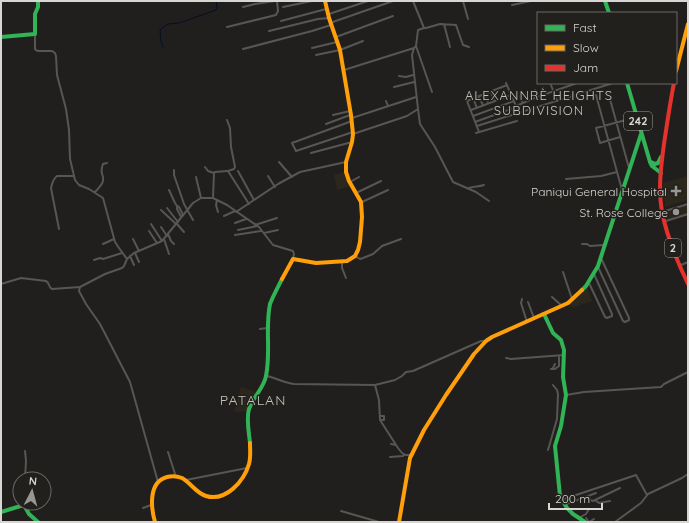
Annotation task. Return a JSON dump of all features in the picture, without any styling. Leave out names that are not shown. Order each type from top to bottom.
[{"type":"main road","points":[[1,37],[35,34],[35,14],[38,9],[38,1]]},
{"type":"main road","points":[[155,522],[152,515],[151,505],[153,490],[158,482],[168,477],[176,477],[185,480],[202,495],[210,497],[221,496],[239,484],[248,468],[250,449],[248,413],[266,376],[268,328],[271,303],[286,270],[293,259],[316,263],[342,262],[355,256],[358,250],[362,216],[361,202],[346,172],[346,162],[353,133],[351,116],[340,50],[329,20],[325,1]]},
{"type":"main road","points":[[606,1],[609,12]]},
{"type":"main road","points":[[677,68],[685,43],[688,24]]},
{"type":"main road","name":"242","points":[[628,84],[650,162]]},
{"type":"main road","name":"2","points":[[674,84],[663,153],[660,189],[664,221],[688,284]]},
{"type":"main road","points":[[399,522],[411,455],[424,430],[474,354],[486,341],[502,332],[562,306],[585,288],[589,282],[598,266],[642,134]]},
{"type":"main road","points":[[650,162],[655,164],[658,163],[663,153]]},
{"type":"main road","points":[[650,162],[661,171]]},
{"type":"main road","points":[[544,314],[553,333],[563,343],[561,355],[566,394],[559,419],[561,426],[556,440],[556,463],[561,500],[570,512],[585,520]]},
{"type":"main road","points":[[1,512],[12,508]]},
{"type":"main road","points":[[28,511],[38,522]]},
{"type":"street","points":[[227,27],[277,14],[278,11],[276,1],[243,7]]},
{"type":"street","points":[[283,7],[312,1]]},
{"type":"street","points":[[243,49],[312,31],[329,20],[368,1]]},
{"type":"street","points":[[269,31],[316,20],[329,20],[393,1]]},
{"type":"street","points":[[413,1],[424,28]]},
{"type":"street","points":[[464,1],[468,19]]},
{"type":"street","points":[[512,5],[531,1]]},
{"type":"street","points":[[281,21],[327,9]]},
{"type":"street","points":[[336,37],[393,16]]},
{"type":"street","points":[[444,24],[450,47]]},
{"type":"street","points":[[468,47],[464,46],[456,25],[444,24],[418,30],[412,56],[413,75],[420,124],[435,147],[452,180],[489,201]]},
{"type":"street","points":[[35,34],[36,50],[52,51],[56,56],[56,75],[66,110],[69,130],[70,159],[75,180],[79,185],[95,192],[103,198],[114,239],[118,248],[127,259]]},
{"type":"street","points":[[316,55],[340,50],[363,41]]},
{"type":"street","points":[[312,48],[337,42]]},
{"type":"street","points":[[344,70],[415,47]]},
{"type":"street","points":[[415,47],[432,92]]},
{"type":"street","points":[[399,76],[406,77],[413,75]]},
{"type":"street","points":[[394,87],[414,82]]},
{"type":"street","points":[[517,121],[478,133],[477,126],[467,101],[491,92],[506,84],[519,113]]},
{"type":"street","points":[[561,84],[562,88]]},
{"type":"street","points":[[475,122],[571,84]]},
{"type":"street","points":[[477,126],[609,84]]},
{"type":"street","points":[[551,85],[557,101]]},
{"type":"street","points":[[543,88],[545,94]]},
{"type":"street","points":[[534,90],[537,97]]},
{"type":"street","points":[[491,92],[494,101]]},
{"type":"street","points":[[608,92],[629,170]]},
{"type":"street","points":[[485,94],[488,103]]},
{"type":"street","points":[[526,94],[529,100]]},
{"type":"street","points":[[471,110],[511,95]]},
{"type":"street","points":[[596,95],[622,191]]},
{"type":"street","points":[[478,96],[483,105]]},
{"type":"street","points":[[520,96],[522,103]]},
{"type":"street","points":[[326,124],[416,97]]},
{"type":"street","points":[[473,98],[477,108]]},
{"type":"street","points":[[386,101],[388,106]]},
{"type":"street","points":[[473,116],[514,101]]},
{"type":"street","points":[[351,116],[292,143],[296,151],[407,116],[418,109]]},
{"type":"street","points":[[334,115],[351,116]]},
{"type":"street","points":[[620,137],[601,143],[599,142],[596,128],[637,117]]},
{"type":"street","points":[[204,167],[208,171],[214,173],[234,169],[235,166],[231,148],[230,128],[227,120]]},
{"type":"street","points":[[311,153],[352,142]]},
{"type":"street","points":[[279,162],[292,177]]},
{"type":"street","points":[[224,216],[249,204],[301,172],[346,162]]},
{"type":"street","points":[[95,192],[103,179],[101,169],[103,164],[107,163]]},
{"type":"street","points":[[174,170],[174,175],[184,204],[193,220]]},
{"type":"street","points":[[228,171],[249,204]]},
{"type":"street","points":[[238,171],[254,200]]},
{"type":"street","points":[[566,179],[601,176],[617,172]]},
{"type":"street","points":[[213,198],[214,173]]},
{"type":"street","points":[[59,228],[51,188],[52,184],[57,176],[74,176]]},
{"type":"street","points":[[268,176],[275,187]]},
{"type":"street","points":[[350,182],[359,177]]},
{"type":"street","points":[[196,178],[200,198]]},
{"type":"street","points":[[356,193],[381,181]]},
{"type":"street","points":[[467,188],[484,185]]},
{"type":"street","points":[[169,190],[182,216]]},
{"type":"street","points":[[361,202],[388,190]]},
{"type":"street","points":[[1,284],[21,278],[46,281],[52,288],[80,287],[104,274],[122,268],[130,256],[163,240],[187,209],[200,198],[213,198],[227,205],[262,231],[273,246],[293,251],[293,259]]},
{"type":"street","points":[[216,199],[218,212]]},
{"type":"street","points":[[662,212],[688,204]]},
{"type":"street","points":[[167,208],[176,223]]},
{"type":"street","points":[[161,210],[184,232]]},
{"type":"street","points":[[664,221],[688,214]]},
{"type":"street","points":[[238,230],[256,226],[277,218]]},
{"type":"street","points":[[235,223],[246,219]]},
{"type":"street","points":[[151,224],[163,240],[169,254]]},
{"type":"street","points":[[160,227],[174,244]]},
{"type":"street","points":[[264,233],[278,230]]},
{"type":"street","points":[[149,231],[156,243]]},
{"type":"street","points":[[235,235],[262,231]]},
{"type":"street","points":[[103,244],[114,239]]},
{"type":"street","points":[[133,239],[139,251]]},
{"type":"street","points":[[355,256],[363,258],[373,254],[382,246],[401,239]]},
{"type":"street","points":[[582,244],[587,244],[590,246],[604,245]]},
{"type":"street","points":[[94,260],[100,258],[103,259],[122,253]]},
{"type":"street","points":[[135,253],[139,262]]},
{"type":"street","points":[[130,256],[134,265]]},
{"type":"street","points":[[598,266],[623,321],[625,322],[629,320],[601,256]]},
{"type":"street","points":[[342,262],[341,266],[346,278]]},
{"type":"street","points":[[680,266],[688,262]]},
{"type":"street","points":[[563,272],[572,299]]},
{"type":"street","points":[[589,282],[605,317],[612,316],[594,274]]},
{"type":"street","points":[[80,287],[79,291],[100,324],[130,382],[158,482]]},
{"type":"street","points":[[552,297],[562,306]]},
{"type":"street","points":[[522,299],[521,303],[527,322]]},
{"type":"street","points":[[528,302],[534,318]]},
{"type":"street","points":[[260,329],[268,328]]},
{"type":"street","points":[[266,376],[276,378],[286,383],[294,384],[375,385],[395,380],[406,372],[413,371],[481,341],[486,341]]},
{"type":"street","points":[[506,358],[511,359],[561,355],[559,366],[555,369],[552,368],[555,364]]},
{"type":"street","points":[[566,394],[661,388],[664,384],[688,372]]},
{"type":"street","points":[[375,385],[379,400],[380,420],[396,445],[404,454]]},
{"type":"street","points":[[548,450],[559,419],[558,394],[553,385]]},
{"type":"street","points":[[380,416],[385,417],[384,420],[380,420]]},
{"type":"street","points":[[391,444],[396,445]]},
{"type":"street","points":[[25,451],[25,471]]},
{"type":"street","points":[[168,452],[176,477]]},
{"type":"street","points":[[390,457],[403,456],[404,454],[411,455]]},
{"type":"street","points":[[185,480],[248,468]]},
{"type":"street","points":[[615,522],[641,503],[647,495],[688,474]]},
{"type":"street","points":[[561,500],[636,475],[647,495]]},
{"type":"street","points":[[595,500],[620,488]]},
{"type":"street","points":[[564,505],[596,493]]},
{"type":"street","points":[[589,496],[591,501],[595,500],[599,503],[610,500]]},
{"type":"street","points":[[143,508],[151,505]]},
{"type":"street","points":[[579,518],[587,513],[589,509]]},
{"type":"street","points":[[341,511],[379,522]]},
{"type":"street","points":[[585,520],[589,522],[594,519]]},
{"type":"shaded area","points":[[345,172],[351,186],[337,190],[334,175]]},
{"type":"shaded area","name":"Paniqui General Hospital","points":[[688,176],[688,200],[665,207],[663,183]]},
{"type":"shaded area","name":"St. Rose College","points":[[688,204],[688,213],[667,220],[665,211]]},
{"type":"shaded area","points":[[587,287],[592,301],[572,308],[570,302]]},
{"type":"shaded area","points":[[241,387],[256,392],[247,411],[238,412],[234,411]]},
{"type":"waterway","points":[[163,47],[161,41],[161,29],[168,24],[179,23],[216,10],[216,1]]},
{"type":"traffic: fast","points":[[1,37],[35,34],[35,14],[38,7],[38,1]]},
{"type":"traffic: fast","points":[[605,1],[609,12]]},
{"type":"traffic: fast","points":[[627,84],[650,162],[652,166],[661,173]]},
{"type":"traffic: fast","points":[[582,290],[598,266],[641,134]]},
{"type":"traffic: fast","points":[[651,162],[655,164],[658,163],[661,157]]},
{"type":"traffic: fast","points":[[250,443],[248,413],[265,380],[268,358],[268,322],[270,304],[282,279]]},
{"type":"traffic: fast","points":[[544,314],[553,333],[561,340],[564,350],[563,377],[566,395],[561,426],[555,446],[560,496],[567,508],[585,522]]},
{"type":"traffic: fast","points":[[1,512],[24,505],[29,514],[38,522]]},
{"type":"traffic: slow","points":[[282,279],[293,259],[316,263],[347,261],[355,256],[360,242],[362,217],[361,202],[349,181],[346,172],[346,162],[353,134],[351,115],[340,50],[325,1]]},
{"type":"traffic: slow","points":[[677,67],[688,24]]},
{"type":"traffic: slow","points":[[399,522],[410,458],[424,430],[474,354],[486,341],[492,337],[568,303],[582,290]]},
{"type":"traffic: slow","points":[[155,522],[152,496],[157,484],[161,480],[174,476],[180,477],[202,495],[213,497],[220,496],[233,489],[247,471],[250,461],[250,443]]},
{"type":"traffic: jam","points":[[674,84],[663,152],[660,195],[662,212],[667,231],[676,258],[688,284]]},
{"type":"place","name":"Paniqui General Hospital","points":[[676,191]]},
{"type":"place","name":"St. Rose College","points":[[676,212]]},
{"type":"district","name":"ALEXANNRÈ HEIGHTS SUBDIVISION","points":[[539,102]]},
{"type":"district","name":"PATALAN","points":[[253,400]]}]
